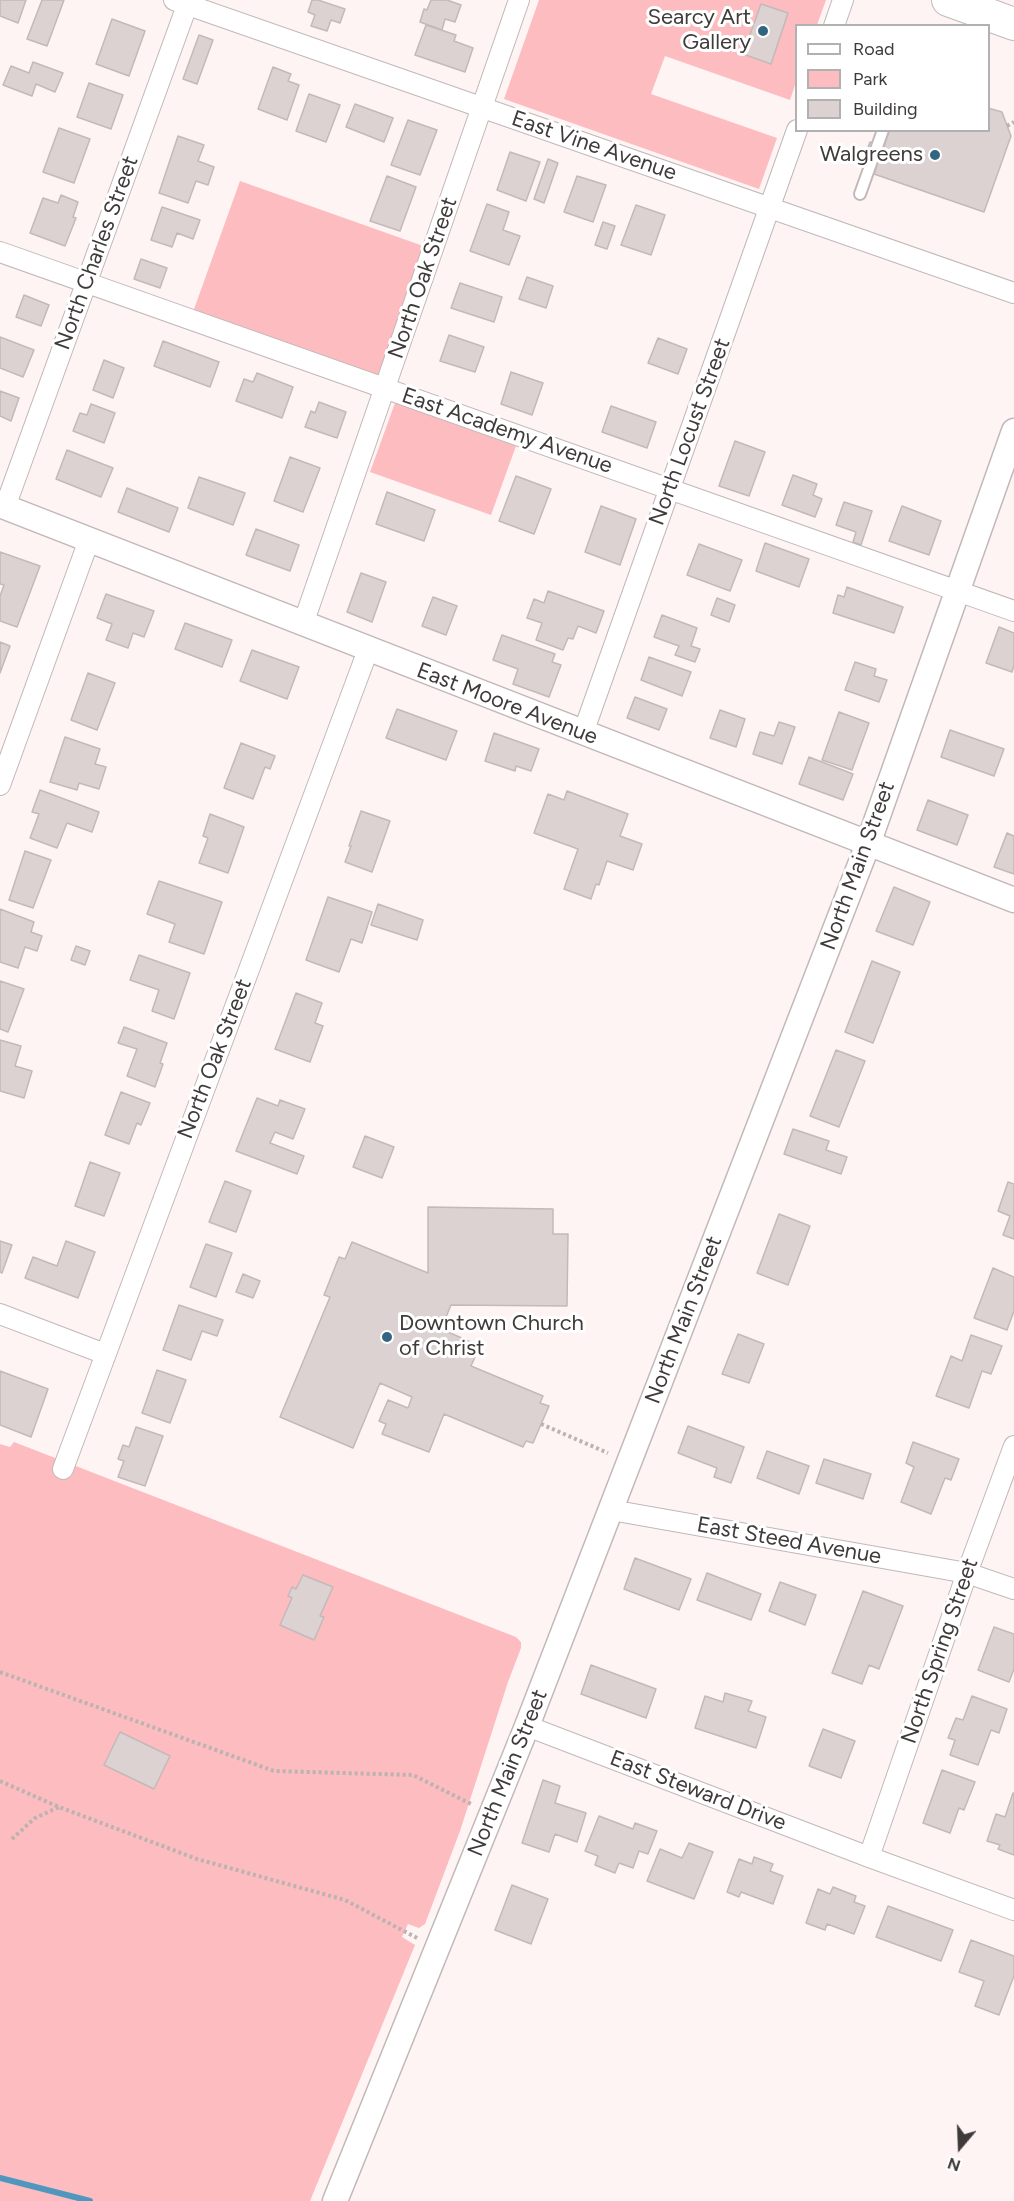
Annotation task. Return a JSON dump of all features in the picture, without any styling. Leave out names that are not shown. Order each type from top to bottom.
[{"type":"main road","points":[[948,0],[1014,24]]},
{"type":"street","name":"North Oak Street","points":[[303,624],[519,0]]},
{"type":"street","points":[[835,24],[843,0]]},
{"type":"street","name":"East Vine Avenue","points":[[184,2],[1014,293]]},
{"type":"street","name":"North Charles Street","points":[[2,506],[87,282],[184,2]]},
{"type":"street","name":"North Locust Street","points":[[583,733],[796,132]]},
{"type":"street","name":"East Academy Avenue","points":[[0,252],[1014,611]]},
{"type":"street","name":"North Main Street","points":[[335,2201],[492,1813],[868,844],[1014,431]]},
{"type":"street","name":"East Moore Avenue","points":[[2,506],[1014,900]]},
{"type":"street","points":[[0,785],[89,540]]},
{"type":"street","name":"North Oak Street","points":[[63,1469],[368,650]]},
{"type":"street","points":[[0,1314],[105,1354]]},
{"type":"street","name":"North Spring Street","points":[[869,1857],[967,1573],[1014,1446]]},
{"type":"street","name":"East Steed Avenue","points":[[611,1510],[967,1573],[1014,1589]]},
{"type":"street","name":"East Steward Drive","points":[[526,1726],[1014,1910]]},
{"type":"lane","points":[[860,194],[882,132]]},
{"type":"path","points":[[1006,126],[1014,122]]},
{"type":"path","points":[[541,1424],[608,1453]]},
{"type":"path","points":[[0,1672],[274,1771],[413,1775],[492,1813]]},
{"type":"path","points":[[0,1781],[59,1807],[197,1859],[345,1900],[437,1950]]},
{"type":"path","points":[[12,1839],[35,1818],[59,1807]]},
{"type":"green space","points":[[539,0],[826,0],[817,24],[795,24],[795,85],[790,100],[665,56],[651,94],[777,138],[759,189],[504,99]]},
{"type":"green space","points":[[240,181],[426,247],[379,379],[193,312]]},
{"type":"green space","points":[[395,403],[516,446],[491,515],[370,472]]},
{"type":"green space","points":[[14,1442],[516,1637],[521,1642],[521,1648],[460,1831],[425,1924],[419,1928],[408,1924],[402,1937],[415,1945],[310,2201],[0,2201],[0,1444],[10,1447]]},
{"type":"building","points":[[0,0],[26,0],[18,23],[0,16]]},
{"type":"building","points":[[42,0],[64,0],[47,46],[27,39]]},
{"type":"building","points":[[312,0],[345,9],[340,23],[331,20],[327,31],[311,26],[315,15],[308,12]]},
{"type":"building","points":[[431,0],[447,0],[461,5],[455,22],[445,19],[442,30],[420,22],[424,9],[427,10]]},
{"type":"building","points":[[761,4],[788,13],[771,64],[743,54]]},
{"type":"building","points":[[112,19],[145,31],[129,76],[96,64]]},
{"type":"building","points":[[426,25],[456,35],[454,41],[473,48],[465,72],[415,55]]},
{"type":"building","points":[[199,35],[213,40],[197,84],[183,79]]},
{"type":"building","points":[[33,62],[63,73],[55,92],[36,84],[32,96],[3,85],[11,66],[29,73]]},
{"type":"building","points":[[273,67],[291,74],[288,81],[299,85],[287,120],[258,109]]},
{"type":"building","points":[[89,83],[123,95],[111,129],[77,117]]},
{"type":"building","points":[[309,94],[340,105],[326,142],[296,131]]},
{"type":"building","points":[[355,104],[393,118],[384,142],[346,127]]},
{"type":"building","name":"Walgreens","points":[[990,109],[1002,112],[1011,136],[984,212],[874,174],[876,168],[862,164],[870,142],[884,147],[888,132],[990,132]]},
{"type":"building","points":[[408,120],[437,130],[420,175],[391,165]]},
{"type":"building","points":[[59,128],[90,139],[74,183],[43,172]]},
{"type":"building","points":[[178,136],[204,145],[198,161],[214,167],[208,185],[196,181],[188,203],[159,193]]},
{"type":"building","points":[[510,152],[540,162],[526,201],[497,190]]},
{"type":"building","points":[[548,159],[558,163],[544,203],[534,199]]},
{"type":"building","points":[[387,176],[416,187],[400,231],[370,221]]},
{"type":"building","points":[[577,176],[606,185],[593,222],[564,212]]},
{"type":"building","points":[[61,195],[78,202],[73,217],[76,218],[65,246],[30,233],[43,198],[58,203]]},
{"type":"building","points":[[487,204],[509,212],[503,230],[520,236],[509,265],[470,251]]},
{"type":"building","points":[[636,205],[665,215],[651,255],[621,245]]},
{"type":"building","points":[[162,207],[200,220],[193,239],[177,233],[172,247],[151,240]]},
{"type":"building","points":[[603,222],[615,226],[607,249],[595,245]]},
{"type":"building","points":[[141,259],[167,268],[160,288],[134,279]]},
{"type":"building","points":[[527,277],[553,286],[546,308],[519,299]]},
{"type":"building","points":[[460,283],[502,297],[494,322],[451,308]]},
{"type":"building","points":[[24,295],[49,305],[41,326],[16,317]]},
{"type":"building","points":[[449,335],[484,347],[475,372],[440,361]]},
{"type":"building","points":[[0,337],[34,350],[23,377],[0,368]]},
{"type":"building","points":[[658,338],[687,349],[678,374],[648,363]]},
{"type":"building","points":[[163,341],[219,362],[210,387],[154,366]]},
{"type":"building","points":[[104,360],[124,368],[113,398],[93,390]]},
{"type":"building","points":[[511,372],[543,383],[532,415],[501,404]]},
{"type":"building","points":[[257,373],[293,387],[282,418],[236,401],[244,379],[253,382]]},
{"type":"building","points":[[0,391],[19,398],[11,421],[0,416]]},
{"type":"building","points":[[319,402],[346,412],[337,438],[305,427],[311,411],[315,413]]},
{"type":"building","points":[[91,404],[115,413],[104,443],[73,431],[80,413],[87,415]]},
{"type":"building","points":[[611,406],[656,422],[647,448],[602,432]]},
{"type":"building","points":[[735,441],[765,452],[749,496],[719,486]]},
{"type":"building","points":[[67,450],[113,468],[101,497],[56,479]]},
{"type":"building","points":[[290,457],[320,468],[303,512],[274,501]]},
{"type":"building","points":[[793,475],[817,484],[813,495],[822,499],[815,517],[782,505]]},
{"type":"building","points":[[516,476],[551,489],[534,534],[499,521]]},
{"type":"building","points":[[199,477],[245,493],[233,525],[188,508]]},
{"type":"building","points":[[127,488],[178,508],[169,532],[118,512]]},
{"type":"building","points":[[387,492],[435,510],[424,541],[376,524]]},
{"type":"building","points":[[844,502],[872,511],[861,545],[853,542],[856,532],[836,525]]},
{"type":"building","points":[[601,506],[636,519],[620,565],[585,552]]},
{"type":"building","points":[[902,506],[941,521],[929,555],[889,541]]},
{"type":"building","points":[[256,529],[299,545],[290,571],[246,555]]},
{"type":"building","points":[[765,543],[809,559],[799,587],[756,571]]},
{"type":"building","points":[[699,544],[742,560],[730,591],[687,575]]},
{"type":"building","points":[[0,552],[40,566],[17,627],[0,621],[0,596],[4,585],[0,584]]},
{"type":"building","points":[[361,573],[386,582],[372,622],[347,612]]},
{"type":"building","points":[[847,587],[903,607],[894,633],[833,613],[838,595],[844,597]]},
{"type":"building","points":[[548,591],[604,611],[596,633],[578,626],[573,639],[568,638],[563,650],[536,640],[542,623],[527,618],[534,599],[544,603]]},
{"type":"building","points":[[106,594],[154,611],[144,637],[133,633],[128,648],[106,640],[112,624],[97,618]]},
{"type":"building","points":[[433,597],[457,606],[446,635],[422,626]]},
{"type":"building","points":[[717,598],[735,605],[729,622],[711,615]]},
{"type":"building","points":[[662,615],[697,628],[691,646],[700,649],[695,662],[675,655],[679,646],[654,637]]},
{"type":"building","points":[[185,623],[232,640],[222,667],[175,649]]},
{"type":"building","points":[[999,627],[1014,633],[1012,672],[986,663]]},
{"type":"building","points":[[502,635],[555,654],[552,662],[561,665],[549,697],[513,684],[518,669],[493,660]]},
{"type":"building","points":[[0,642],[10,646],[0,673]]},
{"type":"building","points":[[252,650],[299,667],[287,699],[240,681]]},
{"type":"building","points":[[649,657],[691,672],[682,696],[641,680]]},
{"type":"building","points":[[855,662],[876,669],[874,676],[887,680],[879,702],[845,690]]},
{"type":"building","points":[[88,673],[115,683],[97,730],[71,720]]},
{"type":"building","points":[[635,697],[667,709],[659,730],[627,718]]},
{"type":"building","points":[[397,709],[457,731],[446,760],[386,738]]},
{"type":"building","points":[[720,710],[745,719],[736,747],[710,738]]},
{"type":"building","points":[[839,712],[869,723],[852,770],[822,760]]},
{"type":"building","points":[[779,722],[795,727],[782,764],[753,754],[760,732],[774,736]]},
{"type":"building","points":[[950,730],[1004,749],[994,776],[941,757]]},
{"type":"building","points":[[494,733],[539,749],[531,771],[516,766],[515,771],[485,761]]},
{"type":"building","points":[[65,737],[100,749],[95,764],[106,767],[99,789],[79,783],[77,790],[50,782]]},
{"type":"building","points":[[241,743],[275,756],[270,769],[265,767],[253,799],[224,788]]},
{"type":"building","points":[[809,757],[853,774],[843,800],[799,784]]},
{"type":"building","points":[[40,790],[99,812],[92,832],[67,823],[57,848],[30,838],[39,814],[32,812]]},
{"type":"building","points":[[567,791],[628,814],[620,836],[642,844],[633,870],[607,861],[599,885],[596,884],[591,899],[564,889],[578,849],[534,833],[548,794],[564,800]]},
{"type":"building","points":[[928,800],[968,815],[957,845],[917,830]]},
{"type":"building","points":[[361,811],[390,821],[372,872],[345,862]]},
{"type":"building","points":[[210,814],[244,827],[228,873],[199,863],[208,838],[203,836]]},
{"type":"building","points":[[1007,833],[1014,836],[1014,874],[994,867]]},
{"type":"building","points":[[25,851],[51,860],[33,908],[9,900]]},
{"type":"building","points":[[159,881],[222,902],[204,954],[169,942],[175,924],[147,914]]},
{"type":"building","points":[[894,887],[930,902],[913,945],[876,931]]},
{"type":"building","points":[[328,897],[372,912],[362,943],[351,939],[339,972],[306,960]]},
{"type":"building","points":[[378,904],[423,920],[417,940],[371,925]]},
{"type":"building","points":[[0,909],[34,922],[31,932],[42,936],[37,951],[25,947],[18,968],[0,962]]},
{"type":"building","points":[[76,946],[90,951],[85,965],[71,960]]},
{"type":"building","points":[[139,955],[190,973],[174,1019],[152,1011],[159,990],[130,980]]},
{"type":"building","points":[[872,961],[900,972],[873,1043],[845,1032]]},
{"type":"building","points":[[0,981],[24,989],[8,1032],[0,1029]]},
{"type":"building","points":[[296,993],[322,1003],[315,1023],[323,1026],[310,1062],[275,1049]]},
{"type":"building","points":[[124,1027],[167,1043],[155,1087],[127,1076],[137,1049],[118,1043]]},
{"type":"building","points":[[0,1040],[21,1046],[15,1066],[32,1071],[24,1098],[0,1091]]},
{"type":"building","points":[[836,1050],[865,1061],[839,1127],[810,1116]]},
{"type":"building","points":[[121,1092],[150,1103],[141,1125],[137,1123],[129,1144],[105,1135]]},
{"type":"building","points":[[257,1098],[278,1106],[280,1100],[305,1109],[293,1139],[275,1132],[270,1143],[304,1156],[297,1174],[236,1151]]},
{"type":"building","points":[[793,1129],[829,1141],[826,1150],[847,1157],[841,1174],[784,1154]]},
{"type":"building","points":[[365,1136],[394,1147],[382,1178],[353,1167]]},
{"type":"building","points":[[90,1162],[120,1173],[104,1216],[75,1206]]},
{"type":"building","points":[[225,1181],[251,1191],[236,1232],[209,1222]]},
{"type":"building","points":[[1008,1182],[1014,1184],[1014,1239],[1003,1235],[1010,1216],[998,1211]]},
{"type":"building","name":"Downtown Church of Christ","points":[[428,1207],[553,1209],[553,1234],[568,1234],[567,1306],[451,1305],[441,1329],[480,1346],[471,1366],[543,1396],[540,1403],[549,1406],[533,1443],[526,1441],[523,1447],[444,1414],[429,1452],[382,1434],[386,1424],[379,1421],[388,1400],[408,1408],[412,1397],[380,1383],[353,1448],[280,1417],[330,1297],[324,1295],[339,1257],[345,1259],[352,1242],[428,1273]]},
{"type":"building","points":[[779,1214],[810,1226],[788,1285],[757,1273]]},
{"type":"building","points":[[0,1241],[12,1245],[2,1273],[0,1272]]},
{"type":"building","points":[[66,1241],[95,1252],[78,1298],[25,1278],[33,1257],[57,1266]]},
{"type":"building","points":[[206,1244],[232,1253],[216,1297],[190,1287]]},
{"type":"building","points":[[993,1268],[1014,1277],[1014,1311],[1007,1330],[974,1318]]},
{"type":"building","points":[[243,1274],[260,1281],[253,1298],[236,1292]]},
{"type":"building","points":[[179,1305],[223,1320],[217,1336],[202,1331],[191,1360],[163,1350]]},
{"type":"building","points":[[738,1334],[764,1344],[749,1383],[722,1374]]},
{"type":"building","points":[[971,1335],[1002,1346],[991,1374],[982,1371],[969,1408],[936,1396],[951,1356],[962,1361]]},
{"type":"building","points":[[157,1370],[186,1380],[170,1423],[142,1413]]},
{"type":"building","points":[[0,1371],[48,1389],[31,1437],[0,1425]]},
{"type":"building","points":[[688,1426],[744,1447],[731,1483],[714,1477],[717,1468],[678,1453]]},
{"type":"building","points":[[136,1427],[163,1436],[145,1486],[118,1477],[124,1461],[118,1459],[123,1445],[129,1447]]},
{"type":"building","points":[[913,1442],[959,1459],[951,1480],[945,1478],[931,1514],[901,1502],[914,1467],[906,1463]]},
{"type":"building","points":[[767,1451],[809,1466],[799,1494],[757,1478]]},
{"type":"building","points":[[824,1459],[871,1474],[863,1499],[816,1483]]},
{"type":"building","points":[[635,1558],[691,1579],[679,1610],[624,1589]]},
{"type":"building","points":[[707,1573],[761,1594],[751,1620],[697,1600]]},
{"type":"building","points":[[303,1575],[333,1587],[320,1616],[324,1617],[314,1640],[280,1625],[292,1598],[288,1596],[292,1587],[296,1589]]},
{"type":"building","points":[[780,1582],[816,1595],[805,1625],[769,1611]]},
{"type":"building","points":[[863,1591],[903,1606],[879,1669],[869,1665],[862,1684],[832,1673]]},
{"type":"building","points":[[994,1627],[1014,1634],[1014,1669],[1009,1682],[978,1670]]},
{"type":"building","points":[[591,1665],[656,1689],[646,1718],[581,1694]]},
{"type":"building","points":[[725,1693],[752,1701],[748,1711],[766,1717],[756,1748],[695,1728],[705,1696],[723,1702]]},
{"type":"building","points":[[972,1696],[1007,1709],[999,1733],[991,1730],[978,1765],[950,1755],[955,1740],[948,1738],[956,1718],[963,1720]]},
{"type":"building","points":[[823,1729],[855,1741],[841,1778],[809,1766]]},
{"type":"building","points":[[120,1732],[170,1756],[154,1789],[104,1765]]},
{"type":"building","points":[[942,1770],[975,1782],[964,1810],[959,1808],[950,1833],[923,1823]]},
{"type":"building","points":[[543,1780],[560,1786],[555,1803],[586,1813],[577,1842],[555,1834],[549,1852],[522,1843]]},
{"type":"building","points":[[1013,1793],[1014,1855],[998,1849],[1000,1845],[987,1841],[996,1814],[1005,1817]]},
{"type":"building","points":[[599,1816],[633,1829],[635,1823],[657,1831],[648,1854],[639,1851],[633,1868],[619,1863],[615,1873],[595,1865],[598,1856],[585,1851]]},
{"type":"building","points":[[689,1843],[713,1852],[694,1899],[647,1881],[660,1849],[682,1858]]},
{"type":"building","points":[[754,1857],[773,1864],[770,1871],[783,1876],[773,1904],[741,1892],[739,1897],[727,1892],[739,1859],[752,1864]]},
{"type":"building","points":[[512,1885],[548,1899],[531,1944],[495,1930]]},
{"type":"building","points":[[833,1887],[856,1896],[854,1902],[865,1906],[854,1934],[827,1924],[825,1930],[806,1923],[818,1889],[830,1894]]},
{"type":"building","points":[[888,1906],[953,1930],[941,1961],[876,1937]]},
{"type":"building","points":[[971,1940],[1014,1956],[1014,1976],[999,2015],[975,2006],[984,1981],[959,1972]]},
{"type":"waterway","points":[[0,2178],[90,2201]]},
{"type":"place","name":"Searcy Art Gallery","points":[[763,31]]},
{"type":"place","name":"Walgreens","points":[[935,155]]},
{"type":"place","name":"Downtown Church of Christ","points":[[387,1337]]}]
